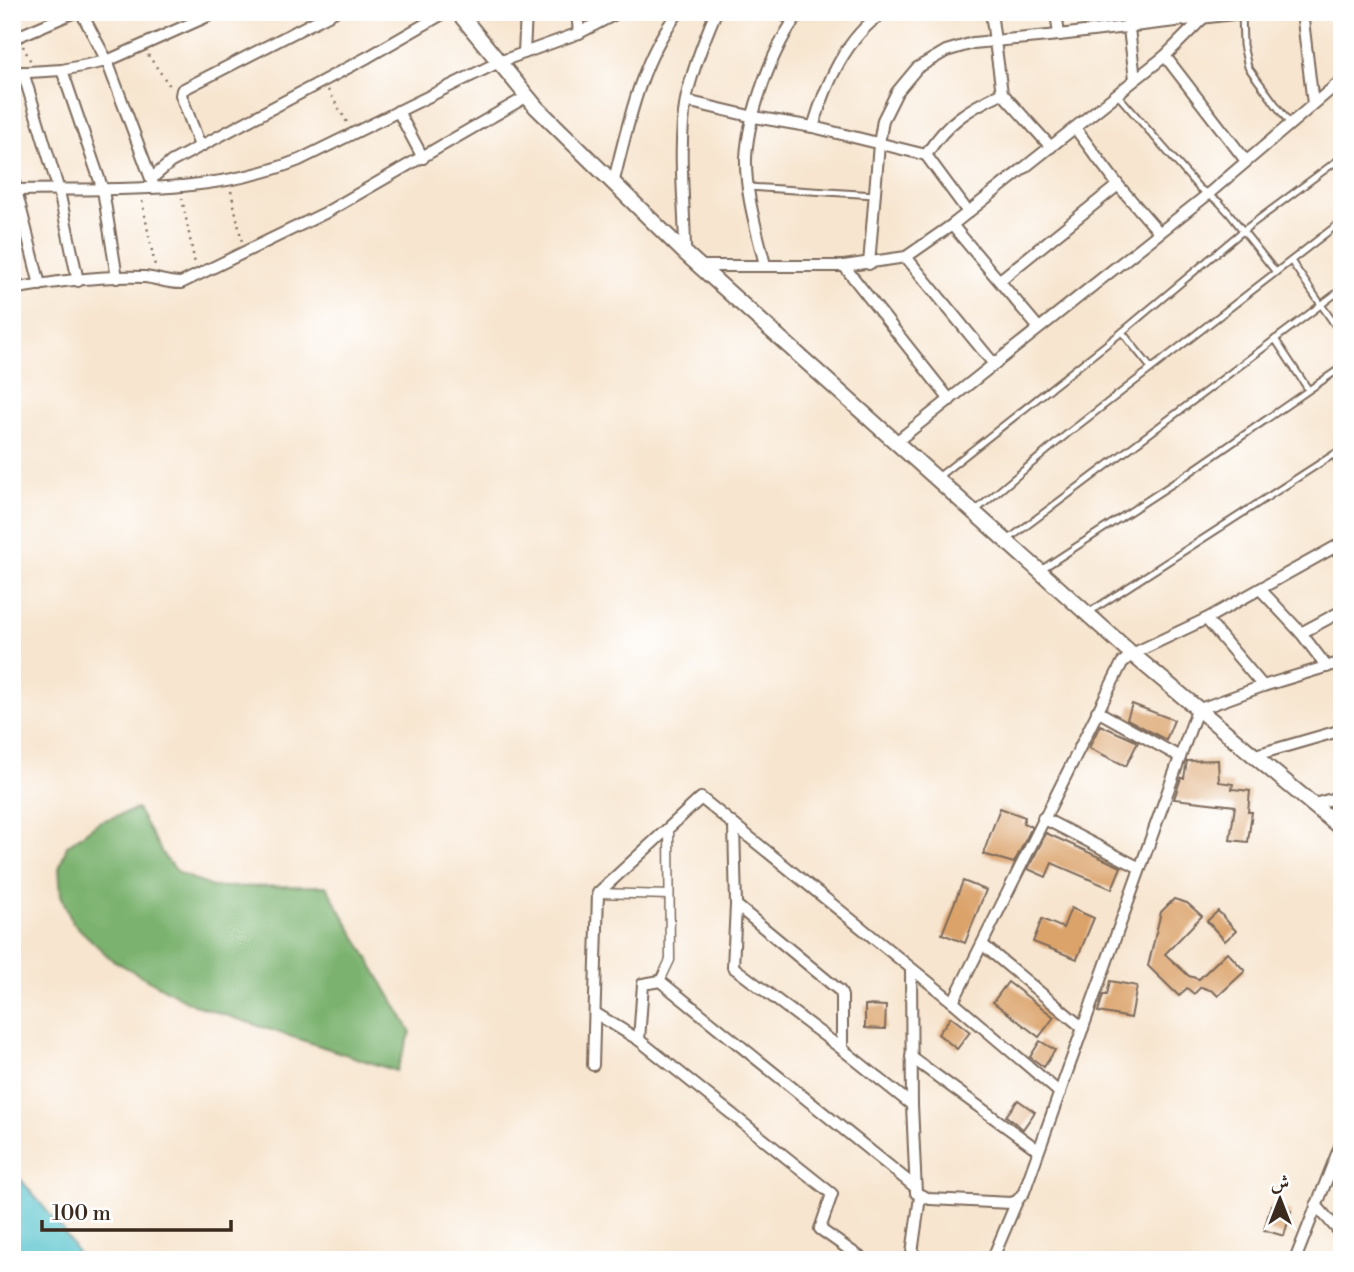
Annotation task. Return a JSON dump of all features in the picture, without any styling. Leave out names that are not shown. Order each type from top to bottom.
[{"type":"street","points":[[16,38],[75,12]]},
{"type":"street","points":[[81,12],[107,61],[152,183]]},
{"type":"street","points":[[78,281],[59,191],[24,72],[62,70],[107,61],[217,12]]},
{"type":"street","points":[[200,146],[181,93],[334,12]]},
{"type":"street","points":[[152,183],[171,162],[446,12]]},
{"type":"street","points":[[458,12],[526,96],[699,266],[1132,654],[1342,829]]},
{"type":"street","points":[[524,53],[526,12]]},
{"type":"street","points":[[577,12],[579,33]]},
{"type":"street","points":[[15,190],[103,190],[139,187],[152,183],[180,185],[229,180],[269,172],[499,62],[579,33],[605,16],[619,12]]},
{"type":"street","points":[[613,184],[628,121],[644,77],[657,47],[679,12]]},
{"type":"street","points":[[685,253],[682,155],[686,101],[716,12]]},
{"type":"street","points":[[765,265],[748,187],[746,157],[763,81],[797,16],[780,12]]},
{"type":"street","points":[[861,12],[869,22]]},
{"type":"street","points":[[813,127],[823,92],[843,55],[869,22],[884,12]]},
{"type":"street","points":[[991,12],[1002,93],[1051,147]]},
{"type":"street","points":[[1056,12],[1059,35]]},
{"type":"street","points":[[1127,12],[1135,79]]},
{"type":"street","points":[[1302,12],[1312,104]]},
{"type":"street","points":[[869,264],[878,144],[883,120],[897,92],[917,68],[946,51],[973,43],[1242,13]]},
{"type":"street","points":[[699,266],[844,266],[906,257],[968,212],[1165,56],[1205,16]]},
{"type":"street","points":[[1165,56],[1246,162]]},
{"type":"street","points":[[62,70],[103,190],[117,278]]},
{"type":"street","points":[[896,442],[1158,231],[1207,195],[1342,80]]},
{"type":"street","points":[[926,155],[938,136],[971,107],[1002,93]]},
{"type":"street","points":[[12,289],[117,278],[148,277],[166,283],[181,283],[325,213],[526,96]]},
{"type":"street","points":[[686,101],[813,127],[926,155],[968,212]]},
{"type":"street","points":[[398,111],[423,158]]},
{"type":"street","points":[[1075,128],[1118,185],[1158,231]]},
{"type":"street","points":[[12,174],[40,285]]},
{"type":"street","points":[[1000,280],[1118,185]]},
{"type":"street","points":[[951,225],[1038,327]]},
{"type":"street","points":[[906,257],[994,364]]},
{"type":"street","points":[[844,266],[950,400]]},
{"type":"street","points":[[953,1002],[1122,663],[1132,654],[1206,619],[1342,543]]},
{"type":"street","points":[[1260,589],[1301,633],[1327,667]]},
{"type":"street","points":[[1301,633],[1342,611]]},
{"type":"street","points":[[1206,619],[1263,686]]},
{"type":"street","points":[[1197,710],[1342,662]]},
{"type":"street","points":[[992,1260],[1017,1201],[1024,1192],[1197,710]]},
{"type":"street","points":[[1097,711],[1180,758]]},
{"type":"street","points":[[1252,756],[1342,730]]},
{"type":"street","points":[[1311,805],[1342,796]]},
{"type":"street","points":[[593,1065],[598,893],[701,798],[953,1002],[1060,1093]]},
{"type":"street","points":[[1043,818],[1140,868]]},
{"type":"street","points":[[734,825],[736,905],[733,967],[912,1105]]},
{"type":"street","points":[[660,981],[670,960],[669,827]]},
{"type":"street","points":[[598,893],[669,895]]},
{"type":"street","points":[[736,905],[840,991],[842,1049]]},
{"type":"street","points":[[983,945],[1083,1028]]},
{"type":"street","points":[[912,970],[911,1056],[916,1194],[920,1197],[1011,1203],[1017,1201]]},
{"type":"street","points":[[639,1040],[643,984],[660,981],[914,1186]]},
{"type":"street","points":[[595,1013],[639,1040],[832,1194],[820,1228],[864,1260]]},
{"type":"street","points":[[911,1056],[1038,1150]]},
{"type":"street","points":[[1295,1260],[1342,1140]]},
{"type":"street","points":[[911,1260],[920,1197]]},
{"type":"street","points":[[1316,1205],[1342,1235]]},
{"type":"lane","points":[[1242,13],[1243,45],[1248,67],[1291,124]]},
{"type":"lane","points":[[1116,93],[1207,195],[1219,202],[1275,271]]},
{"type":"lane","points":[[937,478],[1122,332],[1244,230],[1342,157]]},
{"type":"lane","points":[[748,187],[876,195]]},
{"type":"lane","points":[[974,512],[1067,434],[1342,220]]},
{"type":"lane","points":[[1291,261],[1342,335]]},
{"type":"lane","points":[[1006,541],[1342,289]]},
{"type":"lane","points":[[1122,332],[1151,368]]},
{"type":"lane","points":[[1275,339],[1308,389]]},
{"type":"lane","points":[[1040,571],[1186,475],[1342,367]]},
{"type":"lane","points":[[1087,613],[1342,450]]},
{"type":"lane","points":[[1334,455],[1342,467]]},
{"type":"path","points":[[16,38],[24,72]]},
{"type":"path","points":[[142,46],[165,82],[181,93]]},
{"type":"path","points":[[323,81],[354,133]]},
{"type":"path","points":[[229,180],[244,252]]},
{"type":"path","points":[[180,185],[197,275]]},
{"type":"path","points":[[139,187],[158,281]]},
{"type":"green space","points":[[137,809],[165,858],[179,873],[212,887],[326,886],[411,1032],[396,1071],[192,1004],[111,959],[72,922],[61,895],[59,869],[67,846],[99,822]]},
{"type":"water","points":[[12,1169],[62,1229],[82,1260],[12,1260]]},
{"type":"building","points":[[1132,704],[1174,720],[1166,740],[1127,719]]},
{"type":"building","points":[[1100,725],[1138,742],[1126,766],[1089,748]]},
{"type":"building","points":[[1218,760],[1219,782],[1233,784],[1232,789],[1250,791],[1248,812],[1252,812],[1248,842],[1230,840],[1235,806],[1174,799],[1181,778],[1184,778],[1187,761]]},
{"type":"building","points":[[1000,808],[1025,817],[1023,823],[1032,827],[1014,863],[983,854]]},
{"type":"building","points":[[1046,833],[1121,867],[1112,889],[1052,863],[1046,877],[1028,869]]},
{"type":"building","points":[[963,881],[986,890],[965,943],[942,934]]},
{"type":"building","points":[[1174,899],[1187,903],[1202,916],[1165,954],[1189,976],[1199,979],[1227,952],[1245,971],[1218,996],[1201,987],[1194,994],[1187,988],[1179,996],[1148,966],[1161,912]]},
{"type":"building","points":[[1071,908],[1094,918],[1077,959],[1033,942],[1042,919],[1063,928]]},
{"type":"building","points":[[1218,911],[1236,931],[1225,941],[1207,921]]},
{"type":"building","points":[[1110,981],[1137,986],[1131,1018],[1098,1012],[1103,995],[1107,995]]},
{"type":"building","points":[[1008,982],[1054,1017],[1039,1037],[993,1002]]},
{"type":"building","points":[[865,1005],[886,1006],[885,1029],[865,1028]]},
{"type":"building","points":[[951,1017],[970,1032],[957,1049],[938,1034]]},
{"type":"building","points":[[1040,1041],[1055,1050],[1044,1067],[1030,1057]]},
{"type":"building","points":[[1018,1100],[1035,1112],[1023,1129],[1006,1116]]},
{"type":"building","points":[[1271,1205],[1291,1211],[1284,1236],[1264,1230]]}]
